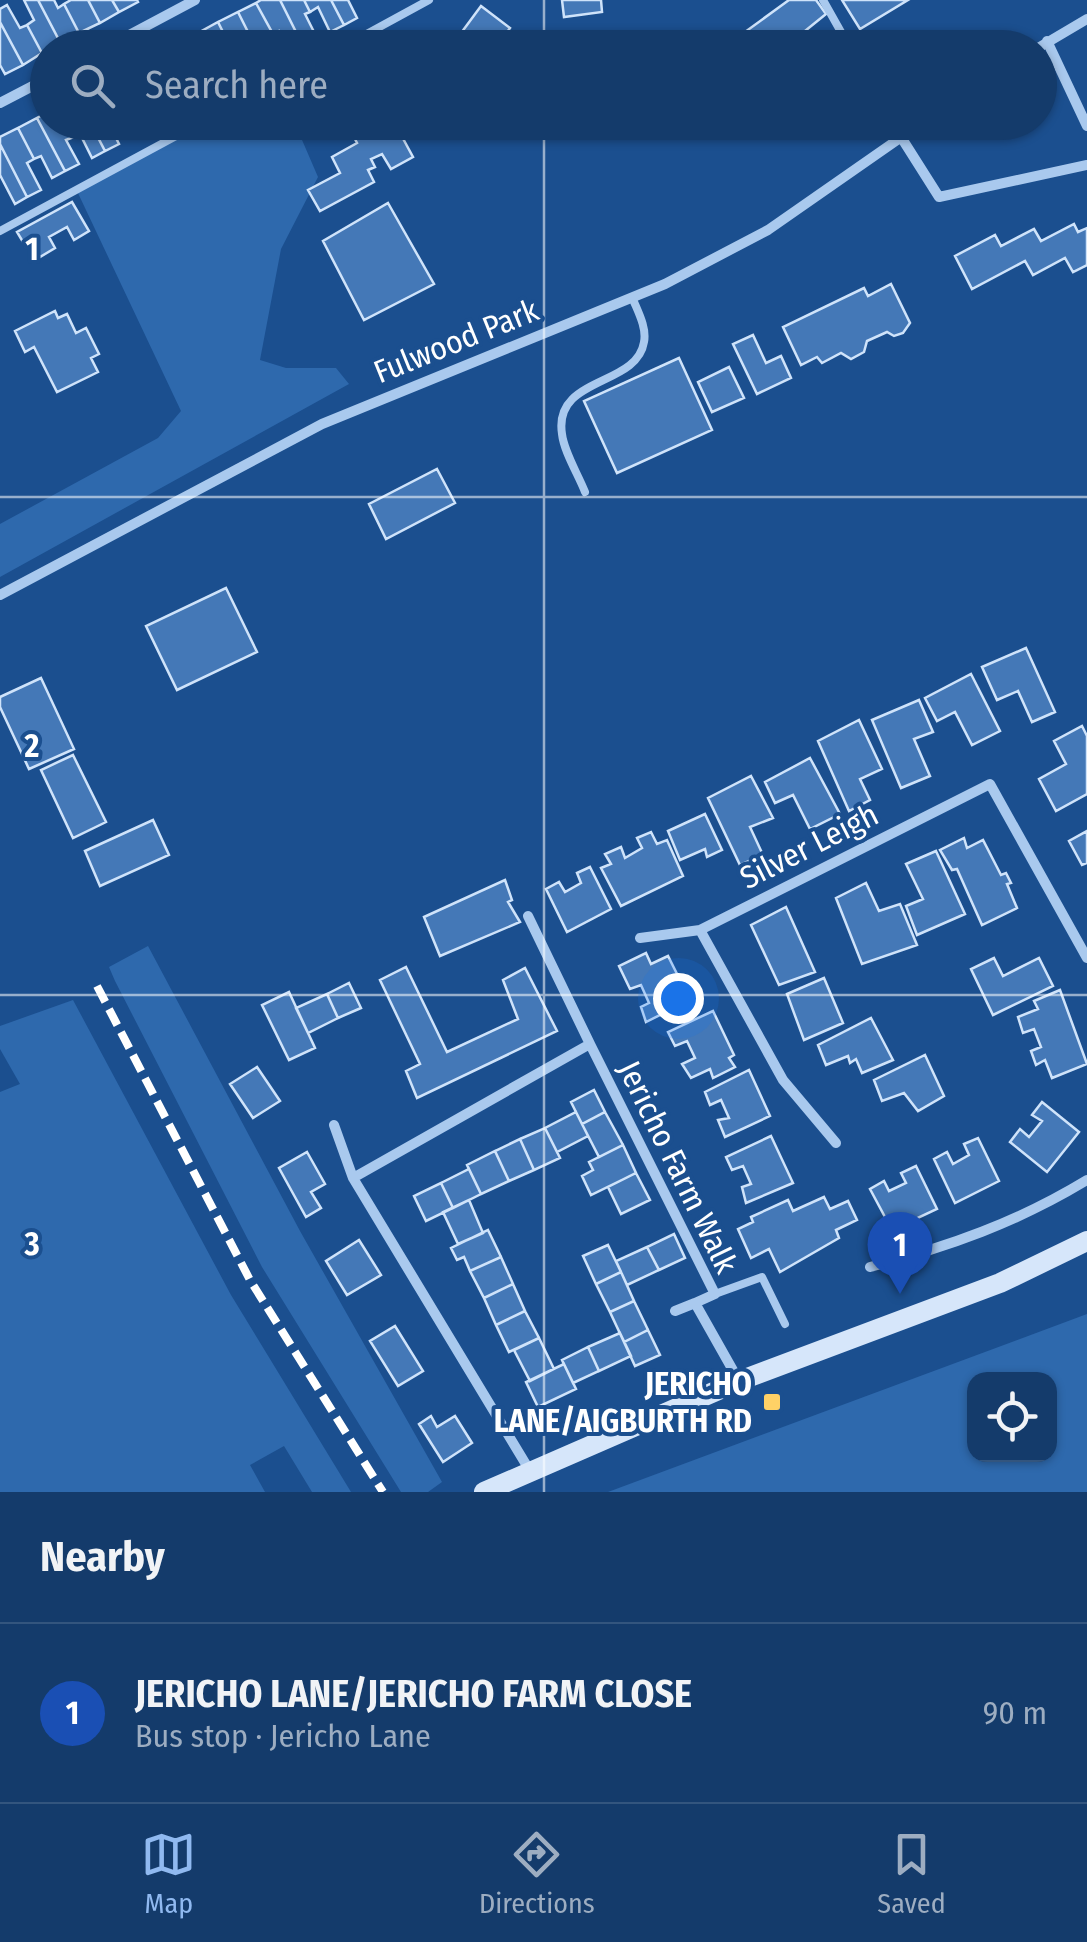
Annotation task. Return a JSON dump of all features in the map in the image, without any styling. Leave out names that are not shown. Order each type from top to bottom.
[{"type":"street","points":[[139,30],[195,0]]},
{"type":"street","points":[[1057,36],[1087,19]]},
{"type":"street","points":[[1057,70],[1087,126]]},
{"type":"street","points":[[0,103],[30,87]]},
{"type":"street","name":"Fulwood Park","points":[[0,595],[322,424],[632,297],[768,230],[897,140]]},
{"type":"street","points":[[901,140],[939,197],[1087,165]]},
{"type":"street","name":"Silver Leigh","points":[[700,930],[990,784],[1087,958]]},
{"type":"street","name":"Jericho Farm Walk","points":[[528,916],[714,1294],[675,1310]]},
{"type":"street","points":[[640,938],[700,930],[783,1080],[836,1143]]},
{"type":"street","points":[[353,1178],[590,1044]]},
{"type":"street","points":[[334,1125],[353,1178],[530,1472]]},
{"type":"street","points":[[870,1267],[935,1250],[1030,1214],[1087,1180]]},
{"type":"street","points":[[484,1492],[739,1381],[1000,1282],[1087,1241]]},
{"type":"street","name":"Jericho Farm Walk","points":[[695,1303],[739,1381]]},
{"type":"lane","points":[[374,30],[429,0]]},
{"type":"lane","points":[[823,0],[840,30]]},
{"type":"lane","points":[[0,231],[169,140]]},
{"type":"lane","points":[[586,492],[562,434],[564,414],[584,388],[620,371],[638,357],[644,342],[643,327],[632,297]]},
{"type":"lane","points":[[714,1294],[762,1276],[785,1324]]},
{"type":"shaded area","points":[[175,140],[302,140],[318,177],[281,249],[260,360],[286,368],[336,368],[349,384],[0,577],[0,524],[158,438],[181,411],[77,191]]},
{"type":"shaded area","points":[[148,946],[300,1231],[442,1482],[428,1492],[401,1492],[262,1267],[115,981],[109,967]]},
{"type":"shaded area","points":[[73,1000],[231,1295],[351,1492],[312,1492],[284,1446],[250,1465],[265,1492],[0,1492],[0,1092],[20,1084],[0,1049],[0,1026]]},
{"type":"shaded area","points":[[1087,1314],[1087,1492],[608,1492]]},
{"type":"building","points":[[24,0],[38,0],[54,30],[30,31],[27,25],[34,20]]},
{"type":"building","points":[[38,0],[54,0],[58,8],[64,4],[77,30],[54,30]]},
{"type":"building","points":[[88,0],[100,23],[77,30],[64,4]]},
{"type":"building","points":[[88,0],[112,0],[119,12],[100,23]]},
{"type":"building","points":[[112,0],[137,0],[138,2],[119,12]]},
{"type":"building","points":[[280,0],[295,30],[271,30],[256,3]]},
{"type":"building","points":[[280,0],[304,0],[310,12],[305,14],[313,30],[295,30]]},
{"type":"building","points":[[304,0],[331,0],[344,25],[329,30],[318,7],[310,12]]},
{"type":"building","points":[[331,0],[348,0],[357,18],[344,25]]},
{"type":"building","points":[[562,0],[601,0],[602,12],[564,17]]},
{"type":"building","points":[[789,0],[816,0],[826,14],[806,30],[748,30]]},
{"type":"building","points":[[842,0],[908,0],[860,29]]},
{"type":"building","points":[[256,3],[271,30],[247,30],[238,12]]},
{"type":"building","points":[[7,5],[20,28],[27,25],[30,31],[30,61],[23,65],[0,22],[0,9]]},
{"type":"building","points":[[481,6],[510,28],[509,30],[463,30]]},
{"type":"building","points":[[238,12],[247,30],[222,30],[218,22]]},
{"type":"building","points":[[0,22],[23,65],[5,74],[0,65]]},
{"type":"building","points":[[218,22],[222,30],[203,30]]},
{"type":"building","points":[[30,122],[30,140],[49,140],[65,171],[52,178],[41,156],[34,159],[18,128]]},
{"type":"building","points":[[18,128],[34,159],[27,163],[41,190],[27,197],[0,144],[0,137]]},
{"type":"building","points":[[49,140],[66,140],[79,164],[65,171]]},
{"type":"building","points":[[83,140],[99,140],[105,151],[92,158]]},
{"type":"building","points":[[99,140],[117,140],[119,144],[105,151]]},
{"type":"building","points":[[356,140],[404,140],[413,157],[391,169],[382,154],[371,159],[375,167],[368,170],[374,182],[320,211],[308,190],[340,173],[332,157],[357,143]]},
{"type":"building","points":[[0,144],[27,197],[15,204],[0,175]]},
{"type":"building","points":[[72,202],[89,231],[74,240],[67,227],[49,237],[55,248],[40,257],[32,243],[26,247],[17,232]]},
{"type":"building","points":[[388,203],[434,284],[364,320],[323,241]]},
{"type":"building","points":[[1074,224],[1078,232],[1087,228],[1087,265],[1073,272],[1065,258],[1033,275],[1025,261],[972,289],[955,256],[995,235],[1001,246],[1034,229],[1041,241]]},
{"type":"building","points":[[891,284],[910,323],[903,333],[894,336],[887,332],[867,341],[864,352],[851,359],[841,353],[822,363],[817,357],[801,365],[783,327],[864,288],[868,296]]},
{"type":"building","points":[[55,311],[58,318],[67,314],[76,333],[86,328],[99,354],[91,358],[98,372],[57,392],[34,347],[25,352],[15,331]]},
{"type":"building","points":[[753,335],[766,363],[781,356],[791,378],[757,394],[733,344]]},
{"type":"building","points":[[679,358],[712,430],[617,473],[584,401]]},
{"type":"building","points":[[729,367],[744,398],[712,412],[698,382]]},
{"type":"building","points":[[437,469],[455,503],[386,539],[369,504]]},
{"type":"building","points":[[226,588],[257,652],[177,690],[146,626]]},
{"type":"building","points":[[1026,648],[1055,712],[1032,722],[1018,691],[997,700],[982,667]]},
{"type":"building","points":[[971,674],[1000,731],[972,745],[955,712],[937,721],[925,698]]},
{"type":"building","points":[[41,678],[74,749],[29,769],[0,707],[0,697]]},
{"type":"building","points":[[919,700],[933,732],[914,739],[930,776],[901,788],[872,720]]},
{"type":"building","points":[[859,720],[882,769],[860,779],[870,800],[849,811],[818,741]]},
{"type":"building","points":[[1082,726],[1087,736],[1087,794],[1056,811],[1039,779],[1066,764],[1054,741]]},
{"type":"building","points":[[73,755],[106,822],[73,838],[41,770]]},
{"type":"building","points":[[810,758],[840,814],[810,829],[793,795],[775,803],[765,782]]},
{"type":"building","points":[[751,776],[773,818],[750,827],[763,855],[740,865],[708,798]]},
{"type":"building","points":[[705,814],[722,850],[707,857],[705,849],[680,860],[668,831]]},
{"type":"building","points":[[153,820],[169,855],[100,886],[85,851]]},
{"type":"building","points":[[1087,831],[1087,863],[1082,865],[1069,841]]},
{"type":"building","points":[[651,832],[657,844],[667,840],[683,876],[621,906],[601,868],[611,864],[605,854],[621,847],[625,858],[642,848],[637,838]]},
{"type":"building","points":[[964,838],[967,848],[983,840],[1001,875],[1006,873],[1011,883],[1007,884],[1017,908],[982,925],[957,869],[952,870],[940,850]]},
{"type":"building","points":[[936,851],[965,914],[917,935],[906,906],[923,899],[906,864]]},
{"type":"building","points":[[590,867],[611,909],[567,932],[546,889],[559,882],[565,892],[581,883],[577,873]]},
{"type":"building","points":[[505,880],[512,900],[508,902],[520,922],[440,956],[424,917]]},
{"type":"building","points":[[866,883],[879,911],[900,904],[917,945],[862,964],[836,898]]},
{"type":"building","points":[[786,907],[815,972],[779,985],[751,925]]},
{"type":"building","points":[[646,953],[651,964],[668,956],[690,1000],[646,1022],[641,1007],[649,1003],[641,985],[630,989],[619,966]]},
{"type":"building","points":[[994,958],[1003,976],[1039,958],[1053,986],[993,1015],[971,969]]},
{"type":"building","points":[[406,967],[447,1052],[518,1019],[503,980],[525,968],[557,1031],[417,1098],[406,1071],[420,1064],[380,980]]},
{"type":"building","points":[[824,978],[843,1023],[804,1040],[787,994]]},
{"type":"building","points":[[349,983],[361,1008],[338,1018],[327,994]]},
{"type":"building","points":[[1060,990],[1087,1064],[1052,1078],[1045,1060],[1036,1065],[1031,1051],[1041,1047],[1034,1029],[1023,1033],[1018,1017],[1038,1009],[1034,1001]]},
{"type":"building","points":[[289,992],[315,1048],[289,1060],[262,1005]]},
{"type":"building","points":[[327,994],[338,1018],[308,1033],[296,1008]]},
{"type":"building","points":[[713,1011],[734,1055],[729,1058],[735,1067],[713,1078],[710,1069],[691,1078],[682,1064],[695,1058],[687,1041],[675,1046],[668,1032]]},
{"type":"building","points":[[871,1018],[893,1060],[862,1073],[856,1059],[850,1063],[848,1056],[826,1065],[818,1045]]},
{"type":"building","points":[[925,1055],[944,1096],[918,1111],[904,1093],[882,1101],[874,1080]]},
{"type":"building","points":[[257,1067],[280,1101],[253,1118],[230,1084]]},
{"type":"building","points":[[749,1070],[770,1116],[725,1137],[718,1120],[729,1118],[721,1100],[710,1105],[705,1092]]},
{"type":"building","points":[[594,1090],[605,1112],[582,1124],[571,1102]]},
{"type":"building","points":[[1042,1102],[1079,1132],[1047,1172],[1010,1142],[1020,1129],[1029,1137],[1042,1121],[1032,1115]]},
{"type":"building","points":[[576,1112],[588,1136],[557,1152],[545,1128]]},
{"type":"building","points":[[605,1112],[623,1145],[599,1157],[582,1124]]},
{"type":"building","points":[[545,1128],[560,1158],[534,1170],[520,1139]]},
{"type":"building","points":[[771,1136],[793,1183],[746,1203],[742,1187],[751,1184],[743,1166],[732,1170],[726,1157]]},
{"type":"building","points":[[978,1138],[999,1181],[955,1203],[934,1159],[947,1152],[953,1164],[969,1155],[964,1144]]},
{"type":"building","points":[[520,1139],[534,1170],[509,1181],[495,1151]]},
{"type":"building","points":[[623,1145],[636,1173],[591,1195],[582,1176],[593,1170],[589,1162]]},
{"type":"building","points":[[495,1151],[509,1181],[481,1194],[467,1165]]},
{"type":"building","points":[[307,1152],[325,1184],[311,1192],[321,1208],[306,1217],[279,1168]]},
{"type":"building","points":[[916,1166],[937,1209],[892,1230],[870,1189],[884,1181],[889,1191],[906,1183],[901,1173]]},
{"type":"building","points":[[469,1169],[481,1194],[453,1208],[441,1183]]},
{"type":"building","points":[[636,1173],[650,1200],[621,1214],[608,1187]]},
{"type":"building","points":[[441,1183],[453,1208],[426,1221],[414,1196]]},
{"type":"building","points":[[824,1197],[830,1209],[848,1201],[857,1220],[836,1230],[839,1238],[780,1272],[769,1249],[751,1258],[738,1229],[753,1222],[751,1217],[788,1200],[793,1211]]},
{"type":"building","points":[[469,1200],[483,1233],[458,1244],[443,1212]]},
{"type":"building","points":[[488,1230],[501,1257],[470,1271],[464,1257],[457,1260],[451,1248]]},
{"type":"building","points":[[674,1234],[685,1258],[659,1270],[647,1247]]},
{"type":"building","points":[[359,1240],[381,1275],[347,1295],[326,1261]]},
{"type":"building","points":[[608,1245],[621,1272],[596,1284],[583,1256]]},
{"type":"building","points":[[647,1247],[659,1270],[627,1285],[616,1261]]},
{"type":"building","points":[[501,1257],[513,1284],[484,1298],[470,1271]]},
{"type":"building","points":[[621,1272],[634,1301],[610,1312],[596,1284]]},
{"type":"building","points":[[513,1284],[525,1311],[496,1325],[484,1298]]},
{"type":"building","points":[[634,1301],[648,1330],[624,1342],[610,1312]]},
{"type":"building","points":[[525,1311],[539,1338],[509,1352],[496,1325]]},
{"type":"building","points":[[395,1326],[423,1371],[398,1386],[370,1341]]},
{"type":"building","points":[[648,1330],[660,1355],[635,1366],[624,1342]]},
{"type":"building","points":[[620,1333],[631,1356],[599,1371],[588,1347]]},
{"type":"building","points":[[539,1338],[554,1369],[530,1381],[514,1350]]},
{"type":"building","points":[[588,1347],[599,1371],[573,1383],[562,1360]]},
{"type":"building","points":[[564,1364],[576,1389],[538,1407],[526,1382]]},
{"type":"building","points":[[431,1416],[437,1427],[455,1416],[472,1443],[443,1462],[419,1424]]},
{"type":"railway","points":[[97,986],[250,1280],[383,1492]]},
{"type":"place","name":"JERICHO LANE/JERICHO FARM CLOSE","points":[[900,1294]]},
{"type":"place","name":"JERICHO LANE/AIGBURTH RD","points":[[772,1402]]}]
